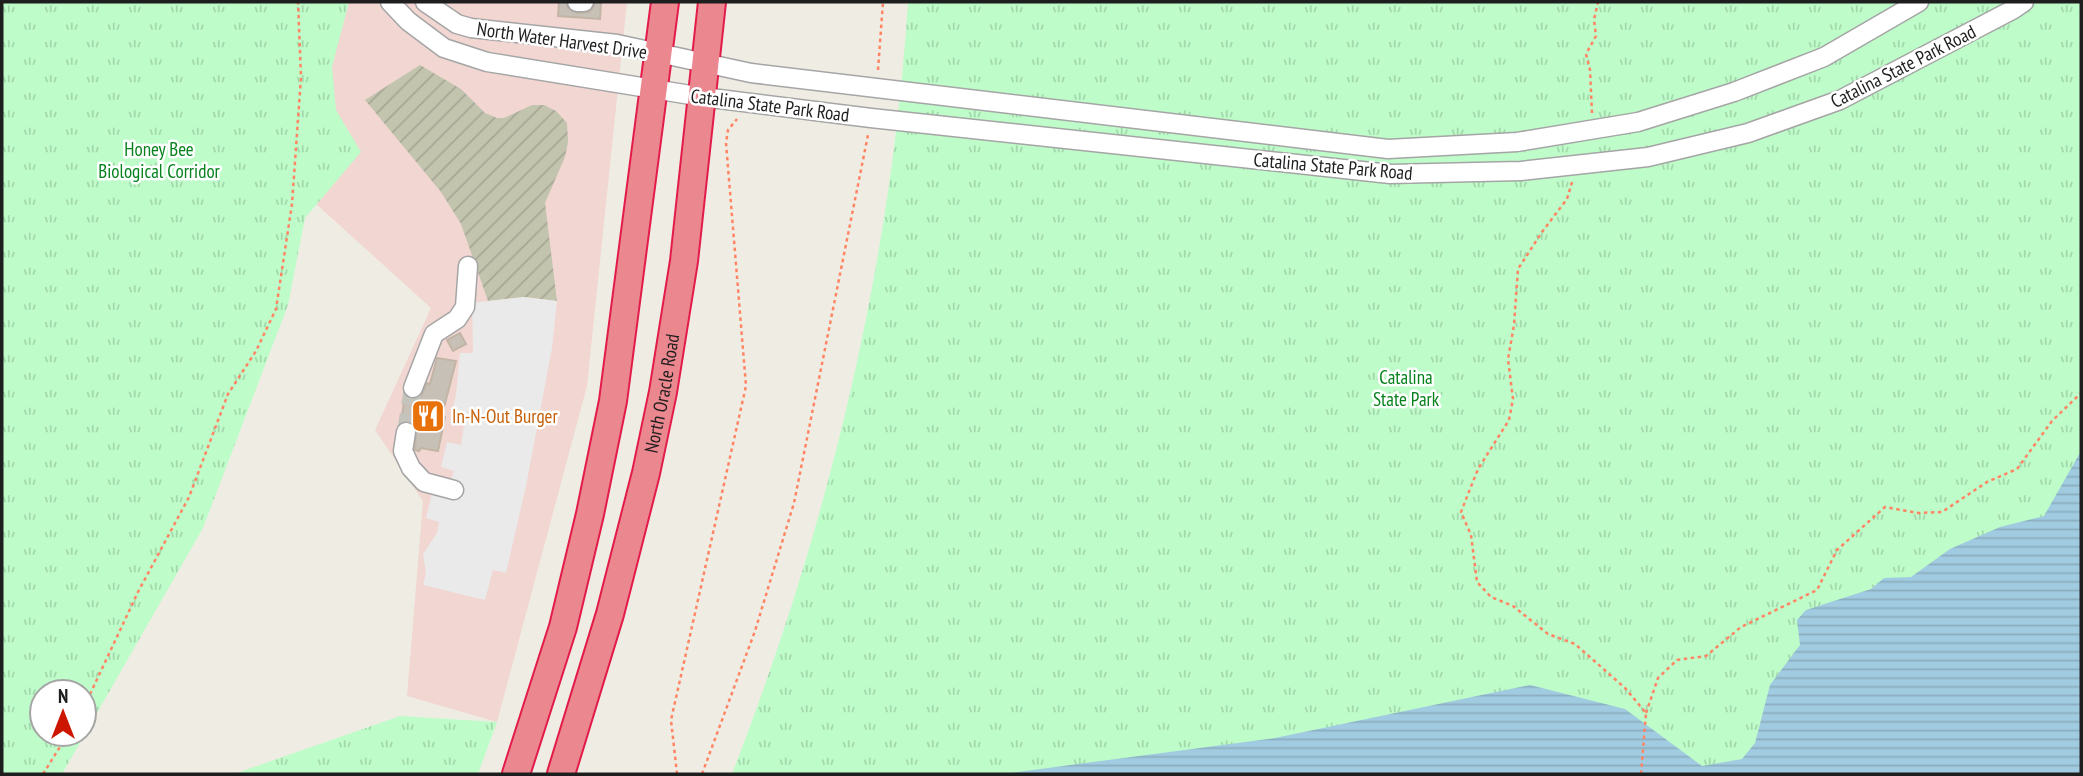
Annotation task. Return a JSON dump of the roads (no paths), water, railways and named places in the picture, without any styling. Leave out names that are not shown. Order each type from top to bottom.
[{"type":"highway","points":[[516,774],[563,627],[590,514],[615,388],[665,2]]},
{"type":"highway","name":"North Oracle Road","points":[[561,774],[610,614],[646,473],[663,392],[684,261],[712,2]]},
{"type":"street","name":"North Water Harvest Drive","points":[[390,2],[426,36],[461,55],[498,64],[655,89]]},
{"type":"street","name":"North Water Harvest Drive","points":[[425,2],[457,24],[471,28],[617,44],[706,63]]},
{"type":"street","points":[[577,2],[584,2]]},
{"type":"street","name":"Catalina State Park Road","points":[[706,63],[751,72],[876,88],[1388,149],[1517,142],[1638,122],[1734,92],[1824,57],[1919,2]]},
{"type":"street","name":"Catalina State Park Road","points":[[655,89],[904,122],[1390,174],[1521,171],[1648,157],[1736,136],[1839,100],[2024,2]]},
{"type":"street","points":[[904,122],[907,91]]},
{"type":"street","points":[[413,388],[434,334],[457,319],[465,307],[468,266]]},
{"type":"street","points":[[406,432],[403,451],[411,468],[424,482],[454,490]]},
{"type":"water","points":[[2081,451],[2081,774],[1002,774],[1275,738],[1530,685],[1625,709],[1702,766],[1742,759],[1755,743],[1770,685],[1800,645],[1797,620],[1806,610],[1871,589],[1884,578],[1911,577],[1950,549],[2000,527],[2044,516]]},
{"type":"tunnel","points":[[406,432],[413,388]]},
{"type":"place","name":"In-N-Out Burger","points":[[428,416]]},
{"type":"park label","name":"Honey Bee Biological Corridor","points":[[159,160]]},
{"type":"park label","name":"Catalina State Park","points":[[1406,388]]}]
